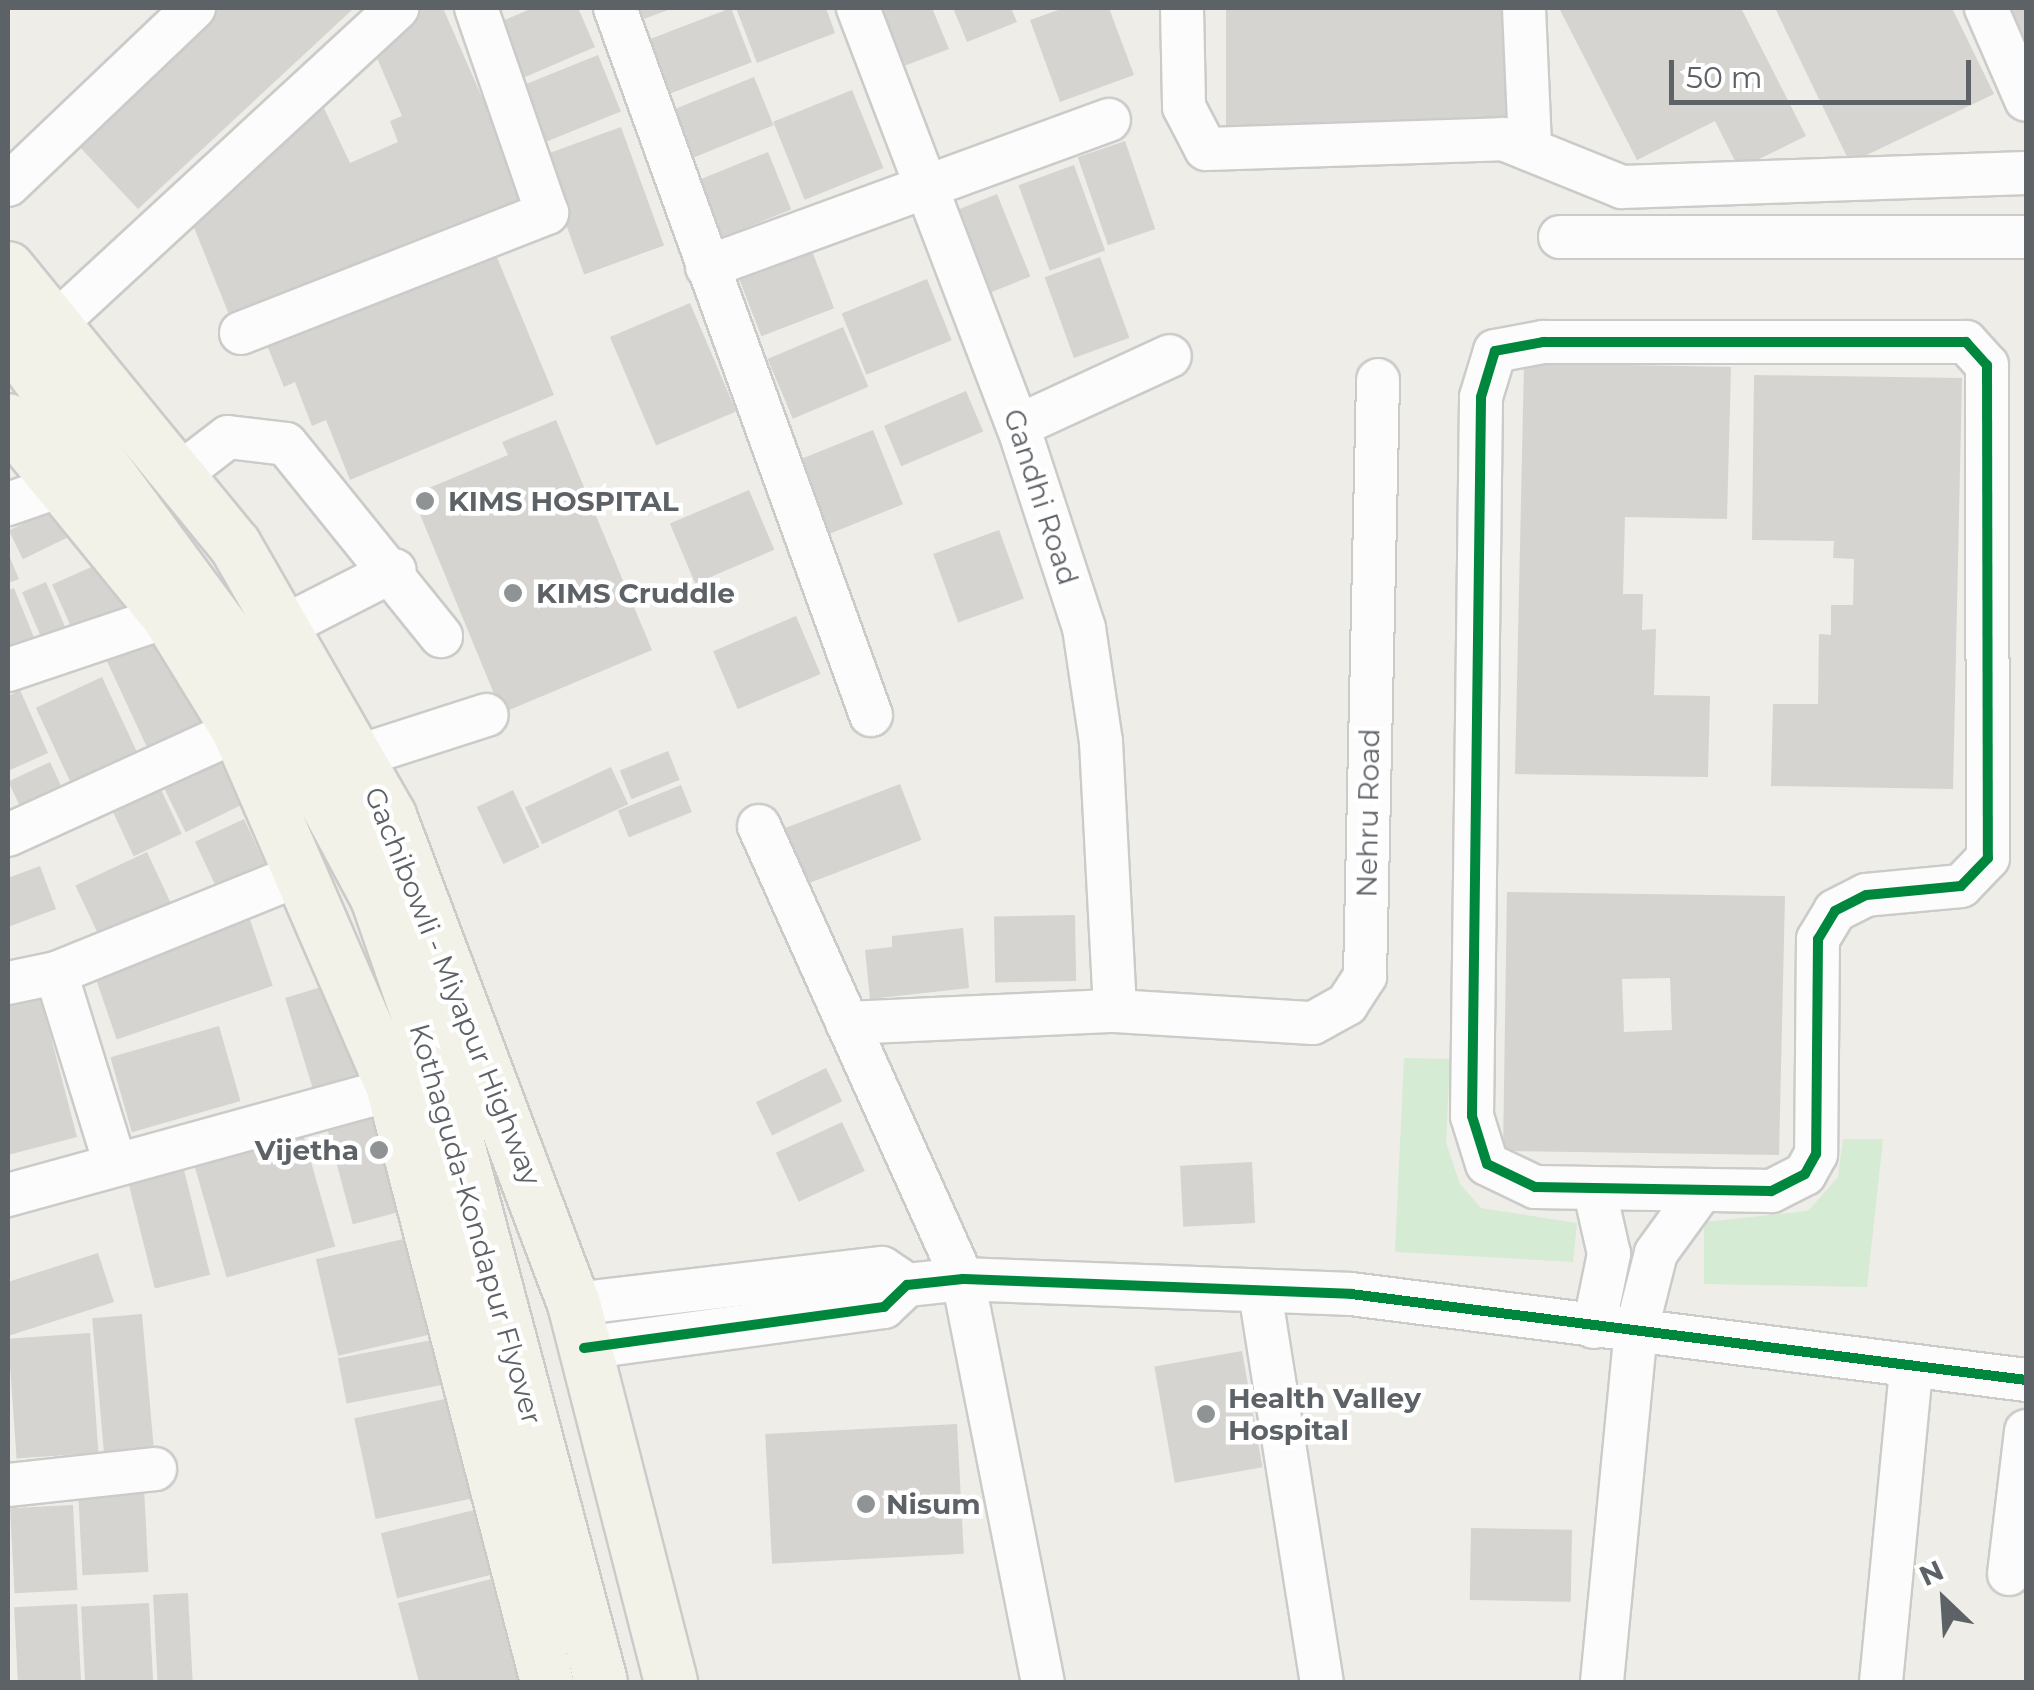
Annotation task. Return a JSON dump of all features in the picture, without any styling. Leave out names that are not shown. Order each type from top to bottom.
[{"type":"main road","name":"Gachibowli - Miyapur Highway","points":[[8,268],[31,330],[181,473],[285,626],[360,756],[501,1096],[579,1326],[671,1682]]},
{"type":"main road","name":"Kothaguda-Kondapur Flyover","points":[[31,330],[259,678],[377,898],[444,1092],[601,1682]]},
{"type":"main road","points":[[8,420],[168,616],[238,730],[392,1089],[547,1682]]},
{"type":"street","points":[[8,185],[194,8]]},
{"type":"street","points":[[31,330],[398,8]]},
{"type":"street","points":[[241,334],[547,213],[476,8]]},
{"type":"street","points":[[615,8],[871,715]]},
{"type":"street","name":"Gandhi Road","points":[[858,8],[1018,426],[1084,628],[1100,742],[1115,1012]]},
{"type":"street","points":[[1182,8],[1184,107],[1206,149],[1530,145],[1622,187],[2026,173]]},
{"type":"street","points":[[1524,8],[1530,145]]},
{"type":"street","points":[[1986,8],[2026,100]]},
{"type":"street","points":[[707,267],[1110,120]]},
{"type":"street","points":[[1560,236],[2026,237]]},
{"type":"street","points":[[1544,342],[1966,342],[1987,365],[1991,390],[1988,858],[1961,886],[1866,895],[1835,911],[1818,939],[1816,1154],[1805,1174],[1771,1191],[1700,1191],[1594,1192],[1535,1187],[1487,1164],[1472,1116],[1481,397],[1495,351],[1544,342]]},
{"type":"street","points":[[1018,426],[1170,356]]},
{"type":"street","name":"Nehru Road","points":[[847,1023],[1115,1012],[1313,1022],[1347,1004],[1365,976],[1378,380]]},
{"type":"street","points":[[181,473],[228,437],[286,444],[395,570],[441,636]]},
{"type":"street","points":[[8,504],[64,485]]},
{"type":"street","points":[[285,626],[395,570]]},
{"type":"street","points":[[8,670],[168,616]]},
{"type":"street","points":[[360,756],[486,716]]},
{"type":"street","points":[[8,835],[238,730]]},
{"type":"street","points":[[759,826],[963,1280],[1043,1682]]},
{"type":"street","points":[[8,982],[56,973],[298,875]]},
{"type":"street","points":[[56,973],[115,1164]]},
{"type":"street","points":[[8,1194],[392,1089]]},
{"type":"street","points":[[1602,1682],[1636,1332],[1656,1254],[1700,1191]]},
{"type":"street","points":[[1594,1192],[1608,1254],[1594,1327]]},
{"type":"street","points":[[579,1326],[882,1268],[907,1285],[963,1280],[1350,1294],[1911,1372],[2026,1380]]},
{"type":"street","points":[[1260,1292],[1322,1682]]},
{"type":"street","points":[[1880,1682],[1911,1372]]},
{"type":"street","points":[[2009,1574],[2026,1431]]},
{"type":"street","points":[[8,1485],[155,1469]]},
{"type":"green space","points":[[1404,1058],[1450,1059],[1446,1143],[1460,1184],[1481,1208],[1577,1223],[1573,1262],[1395,1252]]},
{"type":"green space","points":[[1843,1139],[1883,1139],[1867,1287],[1704,1284],[1704,1222],[1808,1211],[1838,1177]]},
{"type":"building","points":[[217,8],[354,8],[138,209],[74,141]]},
{"type":"building","points":[[413,8],[443,8],[529,205],[236,332],[191,220],[322,104],[350,163],[398,142],[390,121],[402,116],[371,44],[406,29],[401,19]]},
{"type":"building","points":[[533,8],[578,8],[595,47],[518,80],[495,24]]},
{"type":"building","points":[[640,8],[673,8],[644,19]]},
{"type":"building","points":[[731,8],[752,62],[668,94],[647,40]]},
{"type":"building","points":[[736,8],[826,8],[835,33],[757,63]]},
{"type":"building","points":[[872,8],[932,8],[949,49],[896,69]]},
{"type":"building","points":[[953,8],[1011,8],[1017,22],[967,42]]},
{"type":"building","points":[[1064,8],[1109,8],[1134,75],[1060,102],[1030,20]]},
{"type":"building","points":[[1226,8],[1511,8],[1511,139],[1226,139]]},
{"type":"building","points":[[1559,8],[1741,8],[1806,136],[1739,169],[1715,121],[1637,160]]},
{"type":"building","points":[[1775,8],[1952,8],[1994,94],[1850,163]]},
{"type":"building","points":[[2007,8],[2026,8],[2026,50]]},
{"type":"building","points":[[598,55],[621,112],[539,145],[516,88]]},
{"type":"building","points":[[754,77],[773,125],[692,158],[672,110]]},
{"type":"building","points":[[852,90],[883,168],[805,200],[773,122]]},
{"type":"building","points":[[621,127],[664,245],[584,274],[541,156]]},
{"type":"building","points":[[1125,141],[1155,229],[1108,245],[1078,157]]},
{"type":"building","points":[[768,152],[791,209],[706,244],[683,186]]},
{"type":"building","points":[[1074,165],[1105,251],[1050,271],[1019,185]]},
{"type":"building","points":[[997,194],[1030,277],[981,296],[948,214]]},
{"type":"building","points":[[489,238],[554,395],[350,480],[326,420],[312,426],[295,382],[284,387],[262,333]]},
{"type":"building","points":[[809,243],[834,308],[761,336],[736,271]]},
{"type":"building","points":[[1100,257],[1129,338],[1074,358],[1045,277]]},
{"type":"building","points":[[927,279],[952,340],[866,375],[842,313]]},
{"type":"building","points":[[690,303],[736,412],[656,446],[610,337]]},
{"type":"building","points":[[843,327],[868,387],[793,419],[768,359]]},
{"type":"building","points":[[1524,363],[1731,367],[1727,519],[1625,517],[1623,594],[1643,594],[1642,630],[1656,629],[1654,695],[1710,696],[1708,777],[1515,774]]},
{"type":"building","points":[[1754,375],[1962,378],[1953,789],[1771,786],[1773,704],[1818,704],[1819,634],[1831,635],[1831,605],[1853,605],[1854,559],[1833,558],[1834,541],[1752,540]]},
{"type":"building","points":[[966,391],[983,432],[901,466],[884,426]]},
{"type":"building","points":[[556,420],[652,650],[502,713],[412,495],[508,455],[502,442]]},
{"type":"building","points":[[873,430],[903,504],[826,535],[796,461]]},
{"type":"building","points":[[749,490],[774,550],[695,583],[670,524]]},
{"type":"building","points":[[61,505],[75,534],[23,559],[9,530]]},
{"type":"building","points":[[999,530],[1024,599],[958,623],[933,554]]},
{"type":"building","points":[[8,553],[19,579],[8,583]]},
{"type":"building","points":[[107,560],[131,615],[77,639],[52,584]]},
{"type":"building","points":[[46,582],[72,643],[48,653],[22,592]]},
{"type":"building","points":[[14,588],[37,645],[8,657],[8,590]]},
{"type":"building","points":[[796,616],[821,674],[738,709],[713,651]]},
{"type":"building","points":[[159,631],[205,729],[150,754],[105,656]]},
{"type":"building","points":[[102,677],[140,759],[74,790],[36,708]]},
{"type":"building","points":[[20,690],[48,753],[8,771],[8,696]]},
{"type":"building","points":[[225,744],[252,800],[186,832],[158,776]]},
{"type":"building","points":[[668,751],[680,780],[631,799],[620,770]]},
{"type":"building","points":[[50,762],[67,799],[26,819],[8,781]]},
{"type":"building","points":[[611,767],[628,804],[542,844],[525,807]]},
{"type":"building","points":[[158,783],[182,834],[134,856],[110,805]]},
{"type":"building","points":[[900,784],[922,840],[805,885],[783,829]]},
{"type":"building","points":[[681,785],[692,812],[629,837],[618,810]]},
{"type":"building","points":[[513,790],[540,847],[503,864],[477,807]]},
{"type":"building","points":[[244,819],[268,871],[219,893],[195,842]]},
{"type":"building","points":[[147,852],[176,914],[104,947],[75,885]]},
{"type":"building","points":[[40,866],[56,909],[8,927],[8,878]]},
{"type":"building","points":[[1507,892],[1785,896],[1779,1155],[1503,1151]],"holes":[[[1670,978],[1672,1030],[1624,1032],[1622,979]]]},
{"type":"building","points":[[247,911],[273,986],[117,1039],[91,965]]},
{"type":"building","points":[[1075,915],[1076,981],[995,982],[994,916]]},
{"type":"building","points":[[963,928],[969,988],[870,999],[865,950],[892,947],[892,936]]},
{"type":"building","points":[[331,984],[361,1082],[315,1096],[285,998]]},
{"type":"building","points":[[40,995],[77,1137],[8,1155],[8,1004]]},
{"type":"building","points":[[219,1026],[240,1101],[132,1132],[110,1057]]},
{"type":"building","points":[[826,1068],[842,1101],[772,1135],[756,1102]]},
{"type":"building","points":[[392,1100],[420,1206],[353,1224],[324,1118]]},
{"type":"building","points":[[842,1122],[865,1171],[799,1202],[776,1153]]},
{"type":"building","points":[[303,1134],[335,1246],[227,1278],[194,1165]]},
{"type":"building","points":[[1252,1162],[1255,1223],[1183,1227],[1180,1166]]},
{"type":"building","points":[[184,1170],[210,1275],[155,1289],[129,1184]]},
{"type":"building","points":[[425,1234],[447,1330],[338,1356],[316,1259]]},
{"type":"building","points":[[98,1253],[114,1302],[8,1336],[8,1282]]},
{"type":"building","points":[[142,1314],[154,1448],[104,1453],[92,1318]]},
{"type":"building","points":[[90,1333],[98,1453],[17,1458],[8,1339]]},
{"type":"building","points":[[437,1339],[446,1384],[347,1403],[338,1358]]},
{"type":"building","points":[[1242,1351],[1262,1467],[1175,1483],[1154,1366]]},
{"type":"building","points":[[454,1397],[475,1498],[376,1519],[354,1418]]},
{"type":"building","name":"Nisum","points":[[957,1424],[964,1554],[772,1564],[765,1434]]},
{"type":"building","points":[[144,1488],[148,1572],[82,1575],[78,1491]]},
{"type":"building","points":[[73,1505],[77,1590],[15,1593],[10,1508]]},
{"type":"building","points":[[474,1510],[490,1575],[397,1598],[381,1533]]},
{"type":"building","points":[[1471,1528],[1572,1530],[1571,1602],[1470,1600]]},
{"type":"building","points":[[491,1579],[518,1682],[419,1682],[398,1603]]},
{"type":"building","points":[[188,1593],[193,1680],[158,1682],[153,1595]]},
{"type":"building","points":[[149,1603],[153,1682],[85,1682],[81,1607]]},
{"type":"building","points":[[77,1604],[81,1682],[18,1682],[14,1607]]},
{"type":"cycle path","points":[[1543,342],[1966,342],[1987,365],[1988,858],[1961,886],[1866,895],[1835,911],[1818,939],[1816,1154],[1805,1174],[1771,1191],[1535,1187],[1487,1164],[1472,1116],[1481,397],[1495,351],[1543,342]]},
{"type":"cycle path","points":[[584,1348],[884,1307],[907,1285],[963,1279],[1351,1294],[2026,1380]]},
{"type":"place","name":"KIMS HOSPITAL","points":[[425,501]]},
{"type":"place","name":"KIMS Cruddle","points":[[513,593]]},
{"type":"place","name":"Vijetha","points":[[379,1150]]},
{"type":"place","name":"Health Valley Hospital","points":[[1206,1414]]},
{"type":"place","name":"Nisum","points":[[866,1504]]}]
